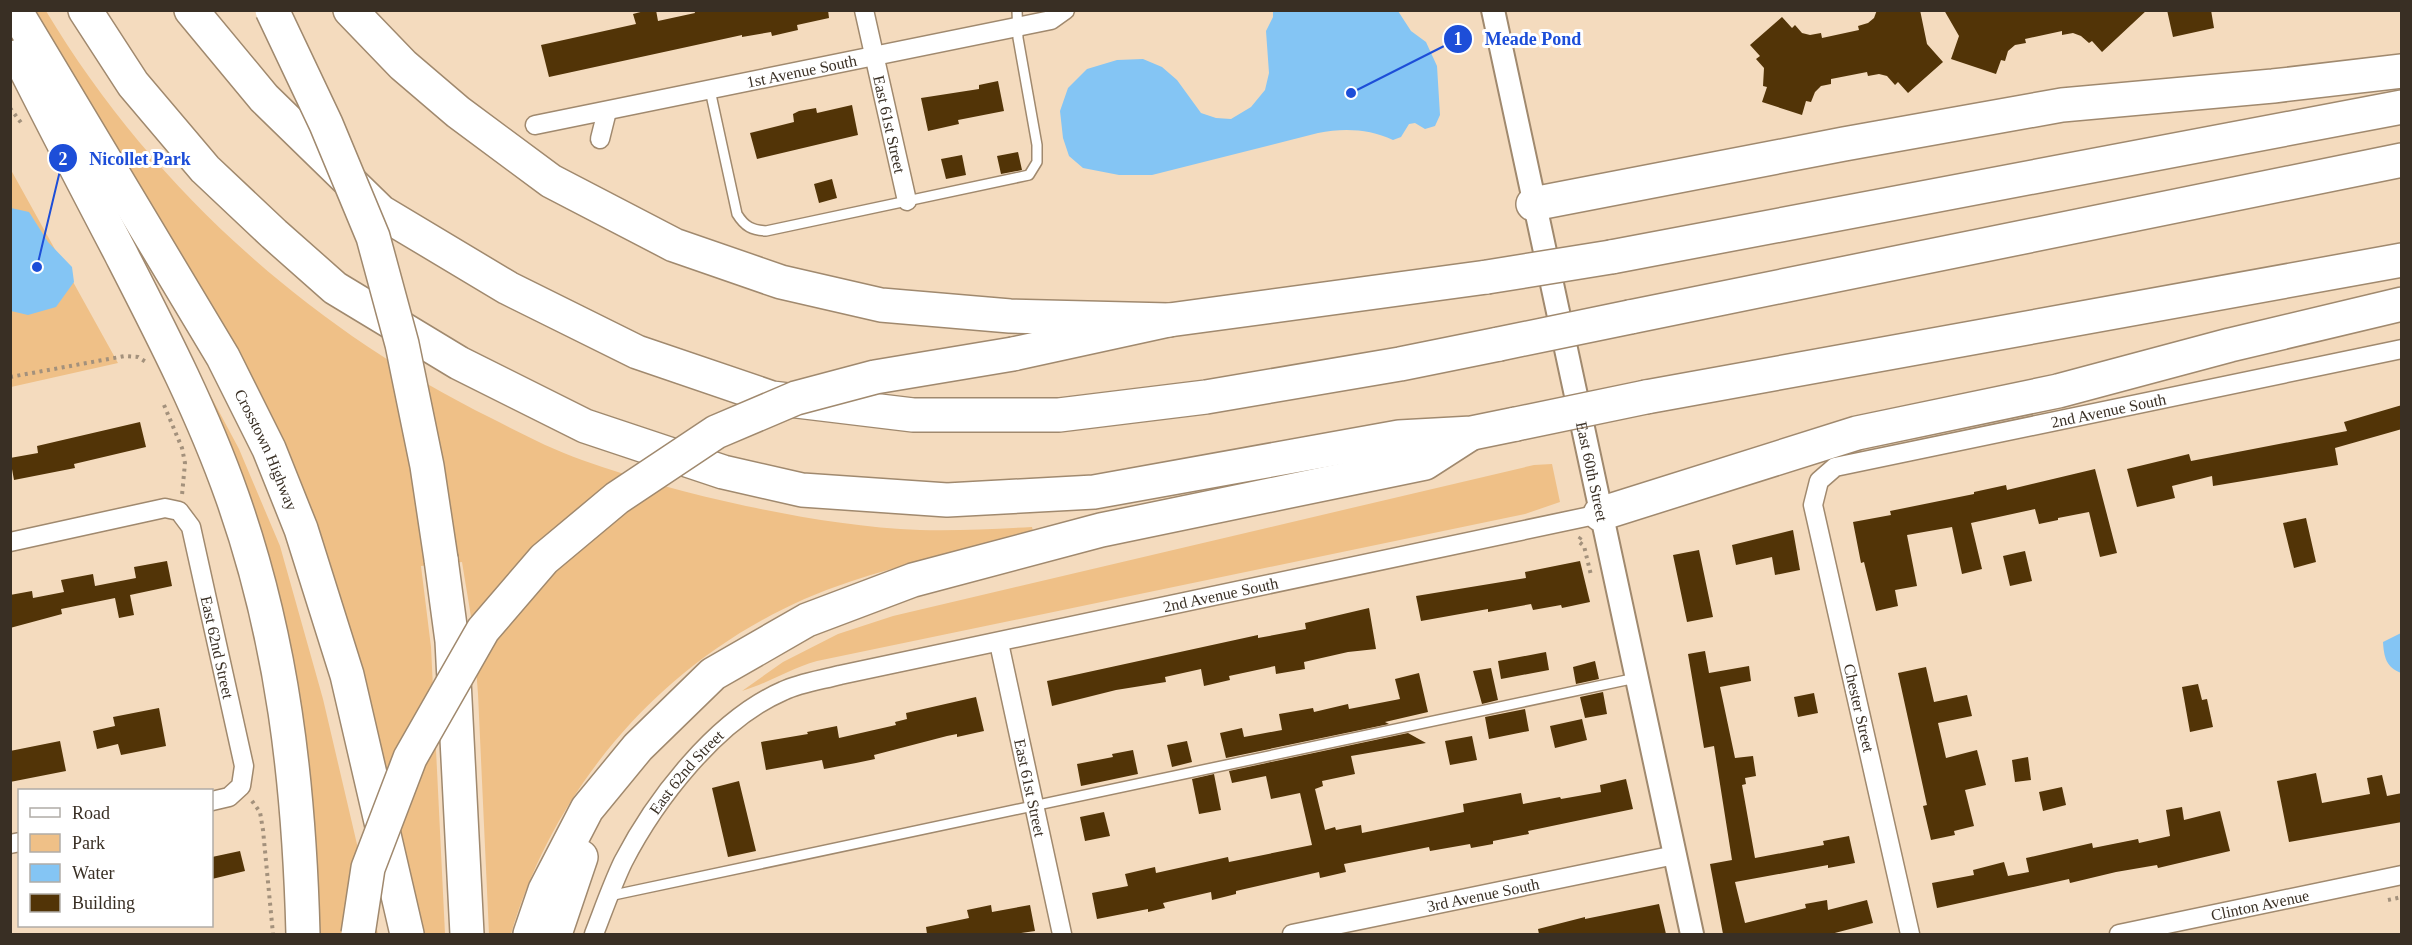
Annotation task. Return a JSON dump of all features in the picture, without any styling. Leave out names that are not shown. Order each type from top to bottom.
[{"type":"highway","name":"Crosstown Highway","points":[[15,10],[223,357],[269,449],[301,529],[346,675],[407,934]]},
{"type":"highway","points":[[85,10],[134,84],[205,169],[335,288],[459,363],[585,426],[723,472],[802,490],[948,500],[1094,492],[1399,437],[1472,433],[1646,397],[2402,260]]},
{"type":"highway","points":[[191,10],[264,98],[381,212],[508,288],[637,352],[772,398],[913,415],[1059,415],[1206,397],[1400,364],[2402,160]]},
{"type":"highway","points":[[272,10],[326,124],[373,237],[402,344],[427,466],[452,641],[467,934]]},
{"type":"highway","points":[[350,10],[403,64],[458,112],[551,181],[674,245],[781,282],[881,305],[1010,316],[1169,320]]},
{"type":"highway","points":[[10,38],[168,344],[212,442],[232,496],[270,632],[288,722],[301,854],[303,934]]},
{"type":"highway","points":[[1533,204],[2062,105],[2273,86],[2402,71]]},
{"type":"highway","points":[[358,934],[369,868],[410,758],[483,630],[544,559],[617,498],[716,432],[796,398],[875,376],[1013,354],[1169,320],[1487,277],[1611,257],[2402,107]]},
{"type":"highway","points":[[1600,514],[1857,433],[2058,391],[2230,345],[2402,303]]},
{"type":"highway","points":[[530,934],[545,890],[587,809],[638,747],[713,674],[818,616],[913,580],[1101,530],[1425,463],[1472,433]]},
{"type":"highway","points":[[555,934],[586,843],[638,747]]},
{"type":"street","name":"East 61st Street","points":[[864,10],[907,201]]},
{"type":"street","name":"1st Avenue South","points":[[535,125],[874,56],[1018,19],[1051,20],[1065,10]]},
{"type":"street","name":"East 60th Street","points":[[1493,10],[1692,934]]},
{"type":"street","points":[[600,138],[607,111]]},
{"type":"street","name":"2nd Avenue South","points":[[1819,481],[1835,467],[2402,349]]},
{"type":"street","name":"Chester Street","points":[[1819,481],[1813,505],[1910,934]]},
{"type":"street","points":[[10,542],[172,509]]},
{"type":"street","name":"East 62nd Street","points":[[172,509],[191,526],[244,766],[227,795]]},
{"type":"street","name":"2nd Avenue South","points":[[840,675],[1600,514]]},
{"type":"street","name":"East 61st Street","points":[[999,643],[1062,934]]},
{"type":"street","name":"East 62nd Street","points":[[594,934],[623,863],[658,801],[708,747],[739,717],[783,691],[840,675]]},
{"type":"street","name":"3rd Avenue South","points":[[1292,934],[1675,855]]},
{"type":"street","name":"Clinton Avenue","points":[[2123,934],[2402,876]]},
{"type":"lane","points":[[710,90],[737,214],[743,224],[753,230],[766,231],[1029,175],[1037,162],[1037,145],[1018,38],[1018,19]]},
{"type":"lane","points":[[609,896],[1034,808],[1636,678]]},
{"type":"path","points":[[10,376],[125,356],[138,357],[146,361],[150,372]]},
{"type":"path","points":[[164,404],[182,448],[185,462],[172,509]]},
{"type":"path","points":[[227,795],[260,812],[273,934]]},
{"type":"green space","points":[[27,11],[46,11],[88,75],[134,136],[185,193],[239,246],[297,295],[359,341],[424,382],[491,418],[547,446],[582,460],[663,486],[746,506],[833,522],[898,529],[1032,527],[1034,536],[918,562],[849,582],[790,606],[734,637],[683,674],[637,717],[596,765],[561,817],[533,874],[511,934],[489,934],[478,694],[473,629],[462,562],[421,566],[431,647],[445,934],[423,934],[342,615]]},
{"type":"green space","points":[[11,170],[118,363],[11,387]]},
{"type":"green space","points":[[200,376],[239,449],[280,546],[323,699],[378,934],[312,934],[310,856],[194,379]]},
{"type":"green space","points":[[1552,464],[1560,502],[1525,514],[817,661],[742,691],[783,662],[838,634],[893,616],[1534,465]]},
{"type":"water","points":[[1273,11],[1398,11],[1411,31],[1426,42],[1437,66],[1440,115],[1435,126],[1425,129],[1415,123],[1409,124],[1401,137],[1393,140],[1356,130],[1318,133],[1152,175],[1119,175],[1083,168],[1069,156],[1063,138],[1060,111],[1068,88],[1087,69],[1117,60],[1143,59],[1162,67],[1177,80],[1201,113],[1216,118],[1231,119],[1251,107],[1265,90],[1269,73],[1266,31],[1273,17]]},
{"type":"water","points":[[11,208],[29,212],[48,242],[72,267],[74,282],[56,307],[28,315],[11,311]]},
{"type":"water","points":[[2401,633],[2401,673],[2392,668],[2387,661],[2383,642]]},
{"type":"building","points":[[656,10],[658,21],[695,13],[694,10],[828,10],[829,18],[797,25],[798,30],[772,36],[771,32],[742,37],[742,35],[549,77],[541,45],[636,24],[633,14]]},
{"type":"building","points":[[1877,10],[1920,10],[1927,44],[1943,62],[1908,93],[1898,82],[1895,85],[1887,76],[1879,74],[1868,76],[1867,72],[1831,79],[1831,84],[1821,86],[1815,92],[1811,102],[1806,101],[1802,115],[1762,102],[1767,87],[1763,86],[1764,68],[1756,59],[1760,56],[1750,45],[1782,17],[1792,28],[1795,25],[1802,33],[1810,35],[1821,33],[1822,38],[1859,30],[1858,26],[1874,18]]},
{"type":"building","points":[[1944,10],[2147,10],[2102,52],[2092,41],[2089,43],[2073,33],[2062,35],[2062,31],[2025,39],[2026,43],[2015,45],[2008,51],[2005,61],[2001,60],[1996,74],[1951,59],[1959,36]]},
{"type":"building","points":[[2167,10],[2211,10],[2214,28],[2173,37]]},
{"type":"building","points":[[998,81],[1004,111],[958,120],[959,124],[928,131],[921,98],[979,89],[979,85]]},
{"type":"building","points":[[852,105],[858,135],[757,159],[750,133],[794,122],[793,114],[799,111],[816,108],[817,113]]},
{"type":"building","points":[[1018,152],[1022,170],[1001,174],[997,156]]},
{"type":"building","points":[[962,155],[966,175],[946,179],[941,159]]},
{"type":"building","points":[[832,179],[837,198],[819,203],[814,184]]},
{"type":"building","points":[[2402,405],[2402,429],[2335,448],[2338,465],[2213,486],[2212,476],[2172,486],[2175,498],[2137,507],[2127,469],[2189,454],[2191,461],[2347,431],[2344,422]]},
{"type":"building","points":[[140,422],[146,447],[74,464],[75,468],[14,480],[10,458],[38,453],[37,446]]},
{"type":"building","points":[[2095,469],[2117,553],[2100,557],[2089,512],[2039,524],[2035,509],[1971,523],[1982,569],[1962,574],[1952,527],[1907,535],[1917,586],[1895,590],[1898,606],[1876,611],[1864,562],[1861,563],[1853,522],[1891,515],[1890,511],[1974,494],[1974,492],[2006,485],[2007,490]]},
{"type":"building","points":[[2306,518],[2316,562],[2294,568],[2283,523]]},
{"type":"building","points":[[1793,530],[1800,570],[1775,575],[1772,557],[1736,565],[1732,545]]},
{"type":"building","points":[[1699,550],[1713,617],[1687,622],[1673,555]]},
{"type":"building","points":[[2025,551],[2032,581],[2010,586],[2003,556]]},
{"type":"building","points":[[167,561],[172,586],[130,595],[134,615],[119,618],[115,598],[61,609],[62,614],[10,628],[10,595],[32,591],[33,598],[64,592],[61,580],[93,574],[95,586],[136,578],[134,567]]},
{"type":"building","points":[[1580,561],[1590,602],[1562,608],[1561,605],[1533,610],[1531,604],[1421,621],[1416,596],[1526,578],[1525,572]]},
{"type":"building","points":[[1369,608],[1376,649],[1348,652],[1304,662],[1305,669],[1276,674],[1275,666],[1229,676],[1230,680],[1204,686],[1201,669],[1165,677],[1166,682],[1116,690],[1052,706],[1047,681],[1258,635],[1258,638],[1306,629],[1305,623]]},
{"type":"building","points":[[1705,651],[1709,673],[1749,666],[1751,681],[1720,687],[1735,758],[1753,756],[1756,776],[1745,778],[1746,784],[1742,785],[1755,858],[1824,845],[1823,841],[1849,836],[1855,863],[1828,868],[1828,865],[1735,882],[1745,923],[1806,908],[1805,904],[1827,900],[1828,910],[1867,900],[1873,923],[1831,934],[1723,934],[1710,864],[1732,860],[1714,746],[1704,748],[1688,654]]},
{"type":"building","points":[[1546,652],[1549,670],[1501,679],[1498,661]]},
{"type":"building","points":[[1595,661],[1599,679],[1576,684],[1573,667]]},
{"type":"building","points":[[1926,667],[1934,702],[1967,695],[1972,716],[1938,723],[1946,758],[1977,750],[1986,785],[1965,790],[1974,826],[1954,831],[1955,835],[1931,840],[1923,806],[1927,805],[1898,673]]},
{"type":"building","points":[[1491,668],[1498,700],[1482,704],[1473,671]]},
{"type":"building","points":[[1419,673],[1428,712],[1385,722],[1389,724],[1226,758],[1220,733],[1242,728],[1244,737],[1282,730],[1279,714],[1313,708],[1314,712],[1348,704],[1349,709],[1400,699],[1395,679]]},
{"type":"building","points":[[2198,684],[2202,700],[2207,699],[2213,727],[2190,732],[2182,687]]},
{"type":"building","points":[[1603,692],[1607,714],[1585,718],[1580,697]]},
{"type":"building","points":[[1814,693],[1818,713],[1798,717],[1794,697]]},
{"type":"building","points":[[976,697],[984,731],[957,737],[957,734],[947,736],[874,755],[875,759],[824,769],[822,760],[766,770],[761,742],[808,734],[807,732],[837,726],[839,738],[896,725],[895,722],[907,719],[906,713]]},
{"type":"building","points":[[159,708],[166,746],[121,755],[118,744],[97,749],[93,731],[115,726],[113,717]]},
{"type":"building","points":[[1525,709],[1529,731],[1489,739],[1485,717]]},
{"type":"building","points":[[1582,719],[1587,740],[1555,748],[1550,726]]},
{"type":"building","points":[[1408,733],[1426,743],[1351,756],[1355,774],[1322,781],[1323,786],[1315,789],[1325,830],[1361,825],[1362,833],[1464,812],[1463,804],[1521,793],[1523,804],[1560,797],[1561,799],[1601,792],[1600,785],[1626,779],[1633,809],[1528,831],[1529,834],[1493,841],[1493,844],[1471,848],[1470,844],[1430,851],[1429,847],[1344,864],[1346,872],[1320,878],[1319,872],[1236,891],[1236,894],[1212,900],[1211,892],[1163,903],[1165,908],[1097,919],[1092,893],[1128,886],[1125,874],[1155,867],[1156,873],[1228,857],[1229,862],[1312,845],[1300,793],[1271,799],[1266,776],[1232,783],[1229,771]]},
{"type":"building","points":[[1472,736],[1477,760],[1450,765],[1445,741]]},
{"type":"building","points":[[60,741],[66,771],[10,782],[10,751]]},
{"type":"building","points":[[1187,741],[1192,762],[1172,767],[1167,745]]},
{"type":"building","points":[[1133,750],[1138,774],[1081,786],[1077,764],[1113,757],[1112,754]]},
{"type":"building","points":[[2028,757],[2031,780],[2015,782],[2012,760]]},
{"type":"building","points":[[2316,773],[2322,803],[2370,794],[2367,778],[2382,775],[2387,796],[2402,793],[2402,822],[2289,842],[2277,781]]},
{"type":"building","points":[[1214,774],[1221,810],[1199,814],[1192,779]]},
{"type":"building","points":[[739,781],[756,851],[728,857],[712,788]]},
{"type":"building","points":[[2062,787],[2066,805],[2043,811],[2039,792]]},
{"type":"building","points":[[2182,807],[2184,820],[2220,811],[2230,851],[2158,868],[2157,865],[2070,883],[2069,879],[1937,908],[1932,883],[1974,875],[1973,870],[2004,862],[2008,876],[2029,872],[2026,858],[2092,843],[2093,848],[2138,839],[2139,843],[2170,836],[2166,810]]},
{"type":"building","points":[[1104,812],[1110,836],[1085,841],[1080,817]]},
{"type":"building","points":[[240,851],[245,871],[213,879],[213,857]]},
{"type":"building","points":[[1659,904],[1666,934],[1539,934],[1538,929],[1585,917],[1585,919]]},
{"type":"building","points":[[991,905],[992,912],[1030,905],[1035,931],[1015,934],[927,934],[926,927],[969,918],[967,910]]},
{"type":"place","name":"Meade Pond","points":[[1351,93]]},
{"type":"place","name":"Nicollet Park","points":[[37,267]]}]
